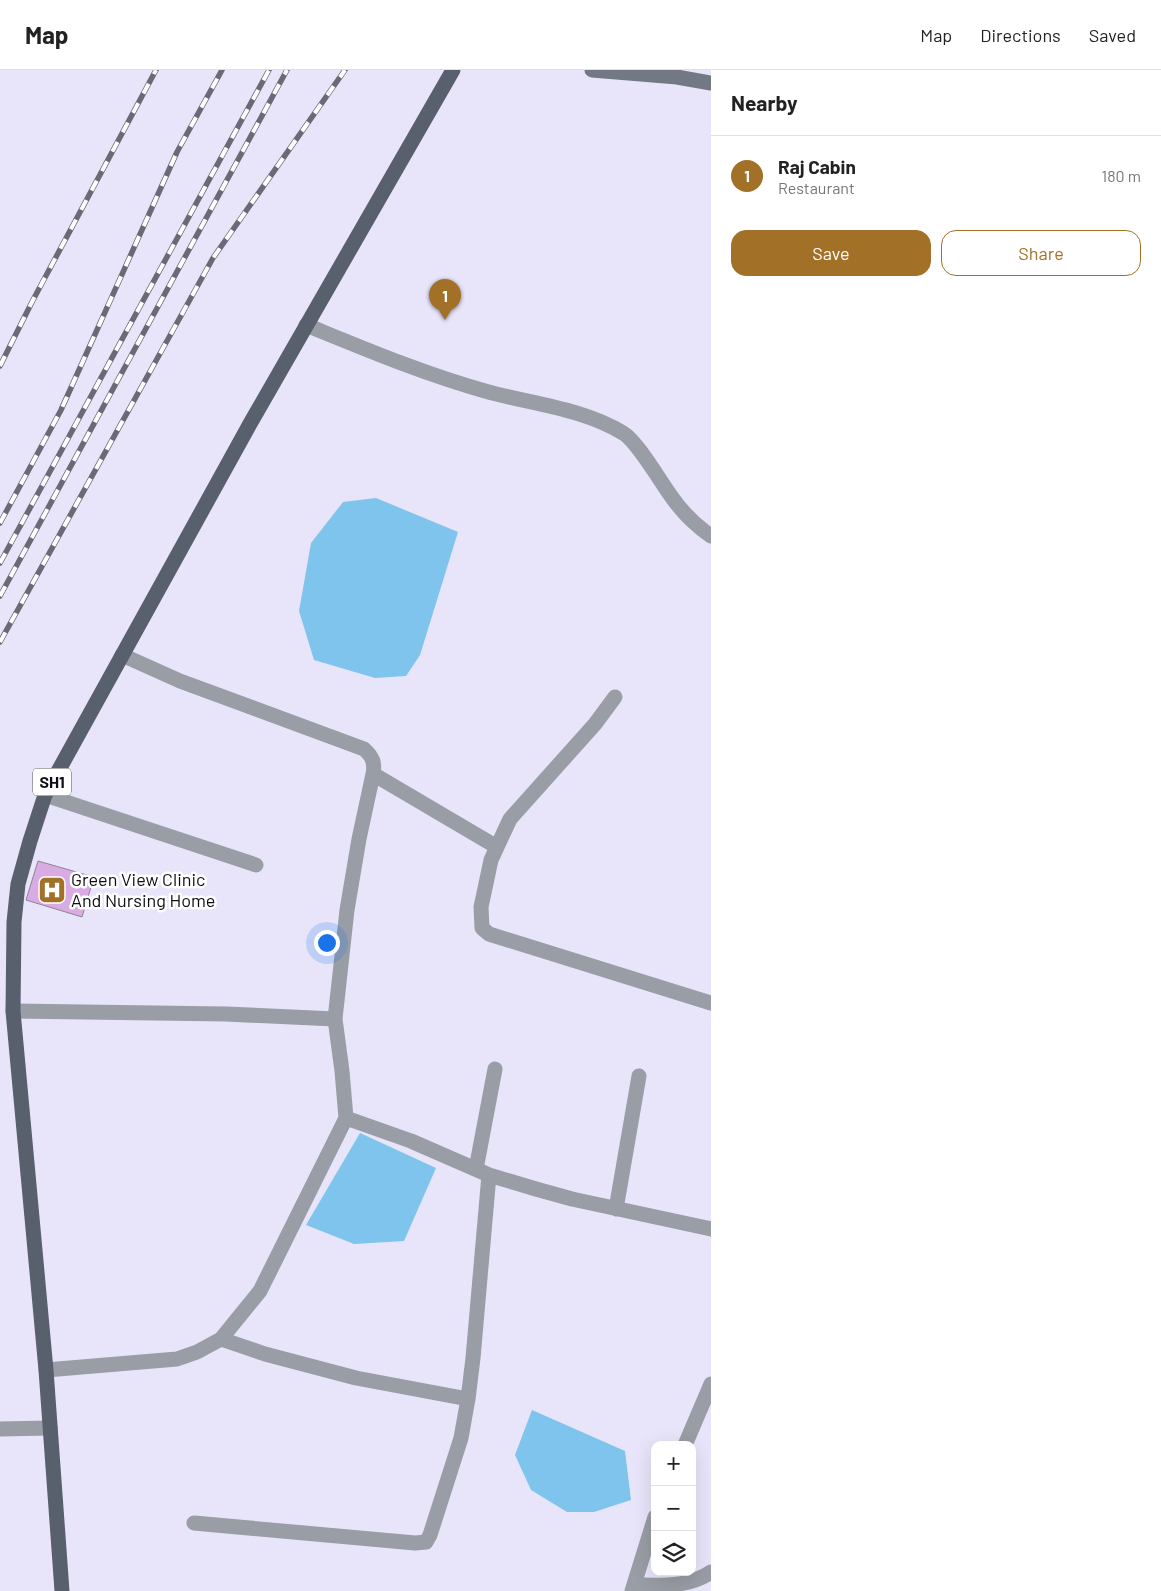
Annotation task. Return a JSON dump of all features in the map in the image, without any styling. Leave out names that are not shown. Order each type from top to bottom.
[{"type":"main road","name":"SH1","points":[[62,1591],[46,1370],[13,1011],[14,922],[18,884],[45,794],[306,325],[453,70]]},
{"type":"street","points":[[592,70],[677,77],[711,83]]},
{"type":"street","points":[[306,325],[393,361],[485,391],[586,416],[625,434],[644,456],[672,498],[692,522],[711,536]]},
{"type":"street","points":[[46,1370],[177,1359],[197,1352],[221,1339],[260,1290],[346,1118],[335,1019],[347,910],[373,774],[374,765],[371,755],[364,749],[180,681],[122,655]]},
{"type":"street","points":[[615,697],[588,731],[510,819],[491,860],[481,907],[482,928],[489,934],[711,1003]]},
{"type":"street","points":[[373,774],[497,847]]},
{"type":"street","points":[[45,794],[256,865]]},
{"type":"street","points":[[13,1011],[226,1014],[335,1019]]},
{"type":"street","points":[[194,1523],[415,1543],[426,1542],[430,1535],[461,1438],[468,1399],[474,1349],[483,1172],[495,1069]]},
{"type":"street","points":[[616,1209],[639,1076]]},
{"type":"street","points":[[346,1118],[412,1141],[483,1172],[563,1197],[711,1228]]},
{"type":"street","points":[[221,1339],[265,1354],[356,1378],[468,1399]]},
{"type":"street","points":[[688,1441],[711,1384]]},
{"type":"street","points":[[0,1429],[50,1428]]},
{"type":"street","points":[[651,1530],[633,1588],[681,1585],[711,1572]]},
{"type":"water","points":[[376,498],[458,532],[420,655],[406,676],[375,678],[314,660],[299,611],[311,543],[343,502]]},
{"type":"water","points":[[360,1133],[436,1168],[404,1241],[354,1244],[306,1225]]},
{"type":"water","points":[[532,1410],[625,1451],[631,1500],[594,1512],[567,1512],[531,1490],[515,1455]]},
{"type":"building","points":[[38,861],[94,877],[82,917],[26,900]]},
{"type":"railway","points":[[0,366],[33,300],[156,70]]},
{"type":"railway","points":[[0,523],[61,410],[177,152],[222,70]]},
{"type":"railway","points":[[0,563],[269,70]]},
{"type":"railway","points":[[0,596],[287,70]]},
{"type":"railway","points":[[0,642],[213,258],[345,70]]},
{"type":"place","name":"Raj Cabin","points":[[445,320]]},
{"type":"place","name":"Green View Clinic And Nursing Home","points":[[52,890]]}]
